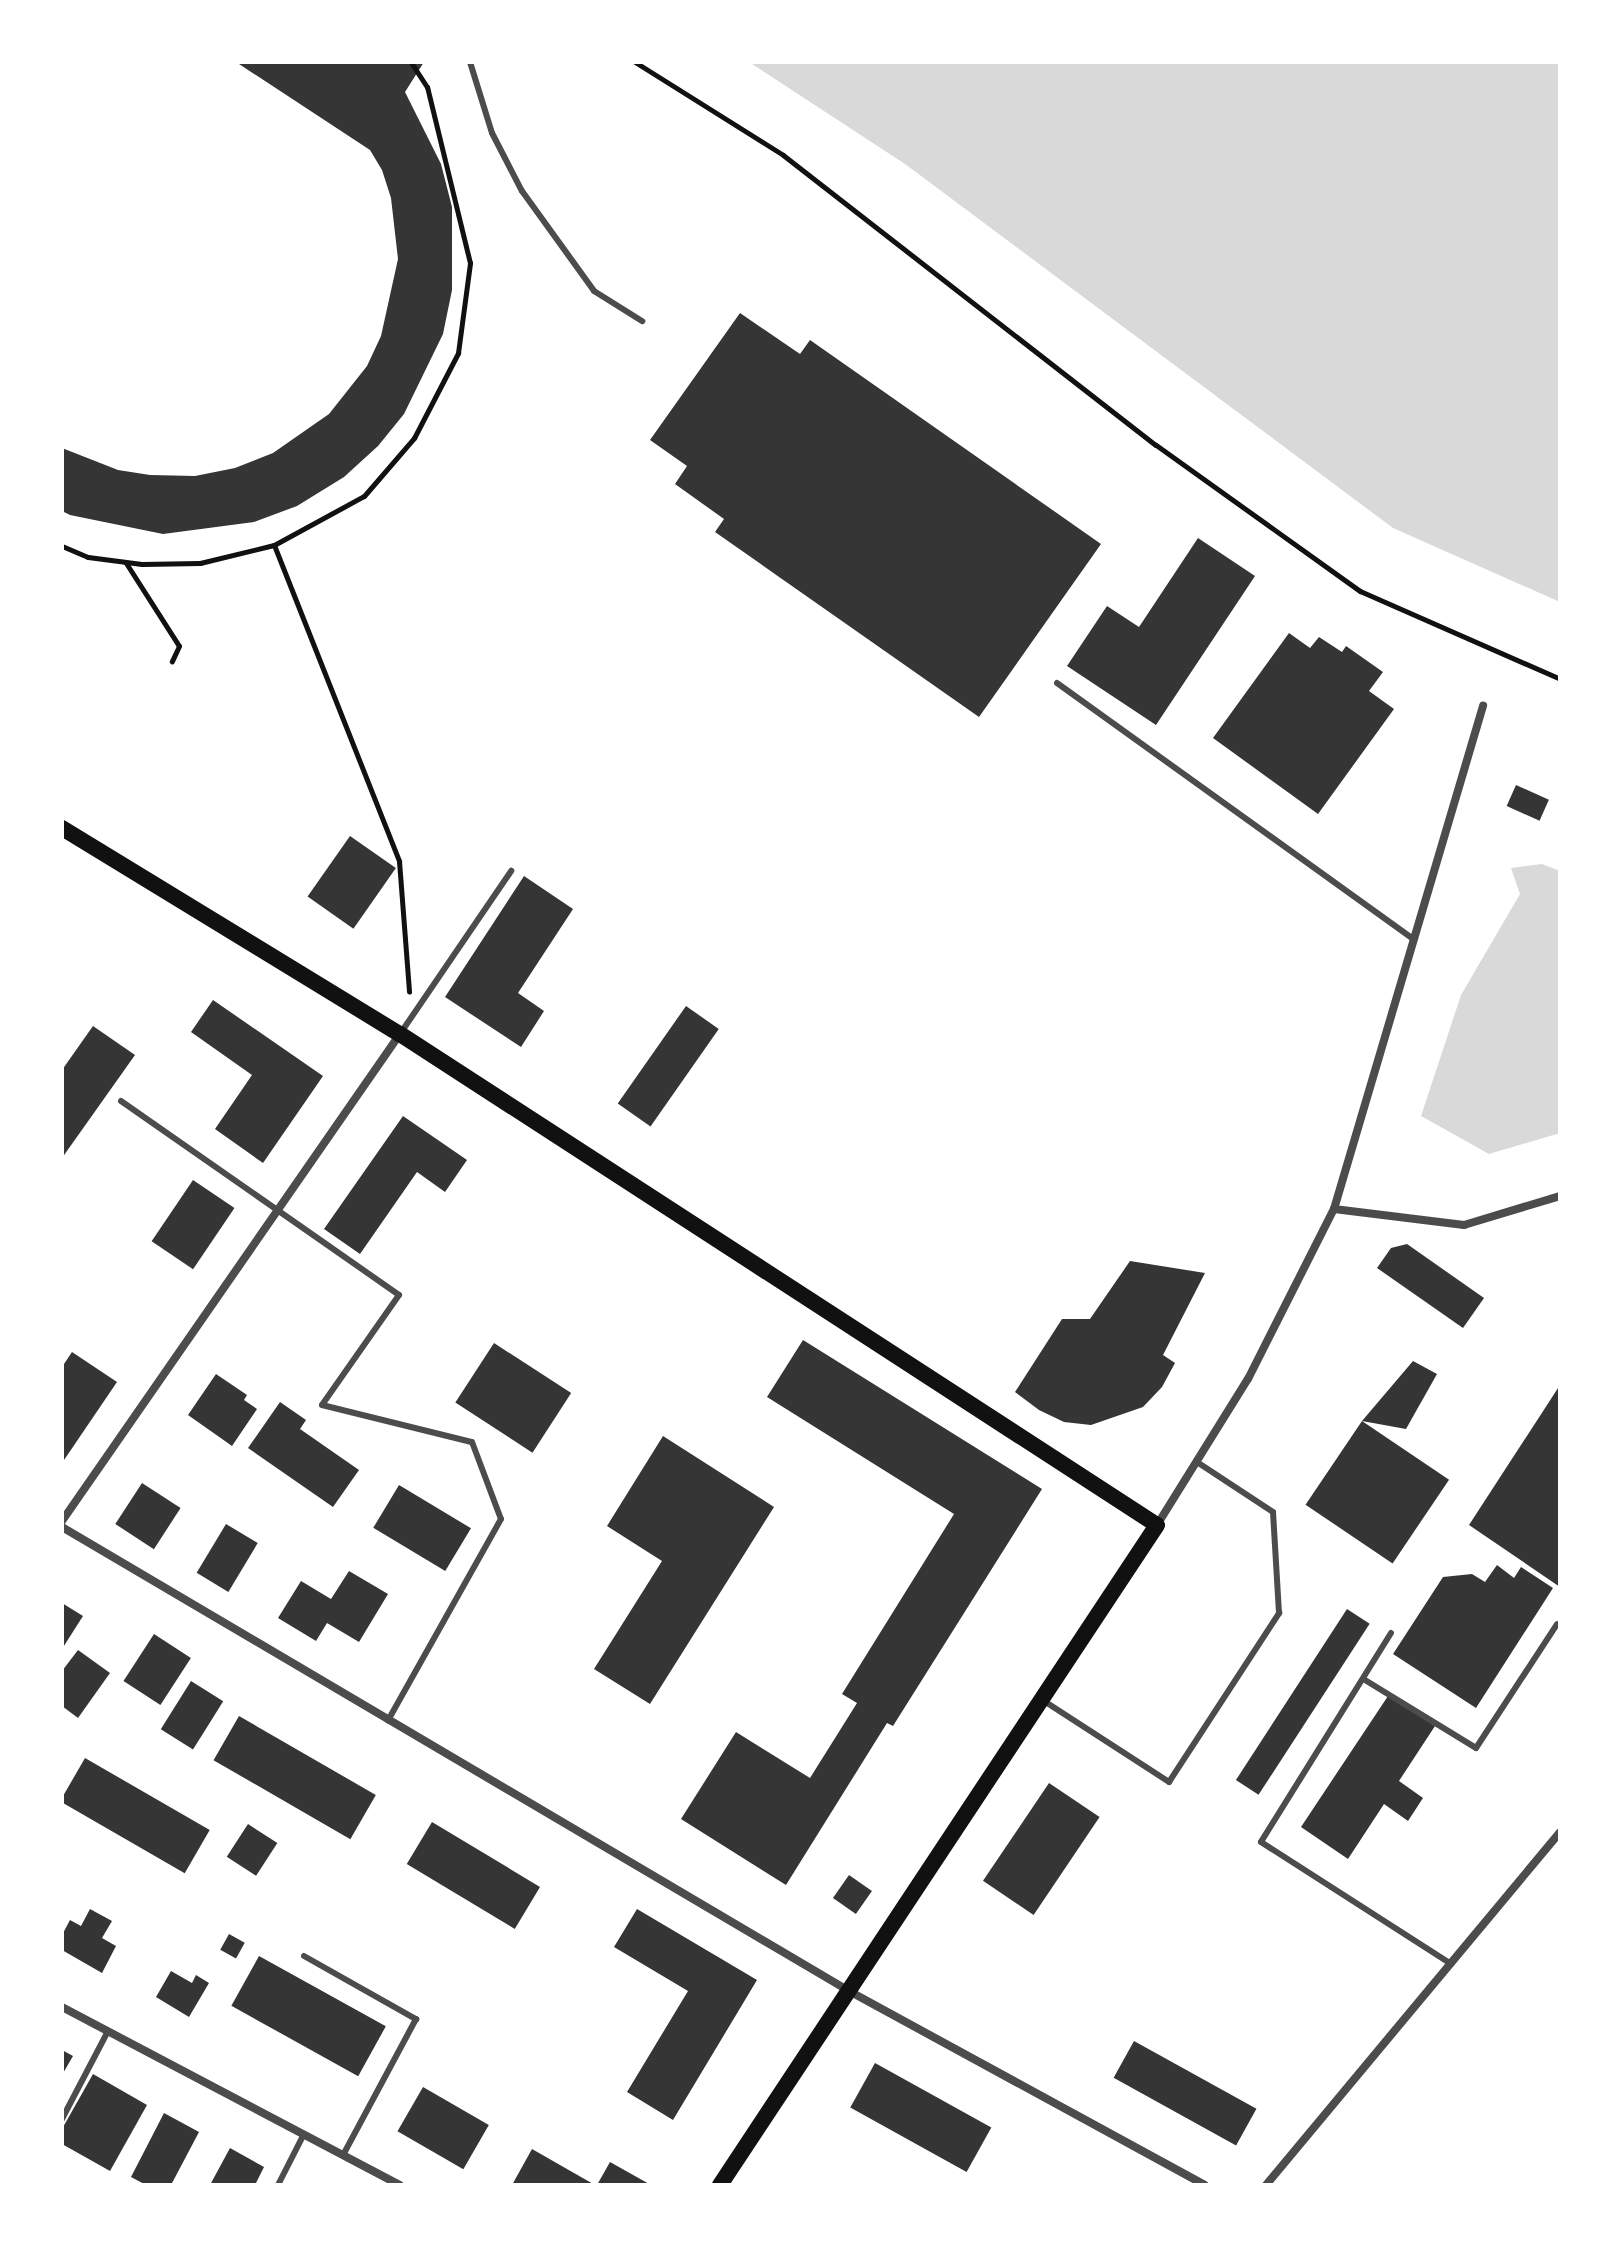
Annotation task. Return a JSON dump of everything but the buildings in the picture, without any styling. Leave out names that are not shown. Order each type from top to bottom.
[{"type":"main road","points":[[62,828],[405,1027],[1157,1525],[1044,1701],[720,2185]]},
{"type":"street","points":[[1157,1525],[1248,1379],[1334,1209],[1483,706]]},
{"type":"street","points":[[405,1027],[62,1524],[849,1991],[1205,2185]]},
{"type":"street","points":[[1334,1209],[1464,1225],[1560,1196]]},
{"type":"street","points":[[1266,2185],[1560,1832]]},
{"type":"street","points":[[62,2007],[400,2185]]},
{"type":"lane","points":[[470,62],[492,133],[522,191],[594,291],[642,321]]},
{"type":"lane","points":[[1057,683],[1414,940]]},
{"type":"lane","points":[[405,1027],[511,871]]},
{"type":"lane","points":[[121,1101],[399,1295],[322,1405],[472,1442],[501,1519],[388,1720]]},
{"type":"lane","points":[[1044,1701],[1169,1782],[1279,1613],[1273,1512],[1197,1462]]},
{"type":"lane","points":[[1365,1680],[1476,1748],[1557,1624]]},
{"type":"lane","points":[[1391,1633],[1365,1680],[1261,1842],[1451,1964]]},
{"type":"lane","points":[[304,1956],[416,2019],[343,2155]]},
{"type":"lane","points":[[62,2119],[108,2031]]},
{"type":"lane","points":[[278,2185],[304,2134]]},
{"type":"path","points":[[62,546],[126,562],[200,563],[274,545],[364,496],[414,438],[458,353],[470,263],[427,87],[411,62]]},
{"type":"path","points":[[635,62],[783,155],[1156,445],[1360,591],[1560,679]]},
{"type":"path","points":[[274,545],[399,861],[405,1027]]},
{"type":"path","points":[[126,562],[179,646],[172,661]]},
{"type":"shaded area","points":[[749,62],[1560,62],[1560,602],[1393,528],[905,164]]},
{"type":"shaded area","points":[[1542,864],[1560,871],[1560,1133],[1489,1154],[1421,1116],[1461,995],[1520,894],[1511,868]]}]
